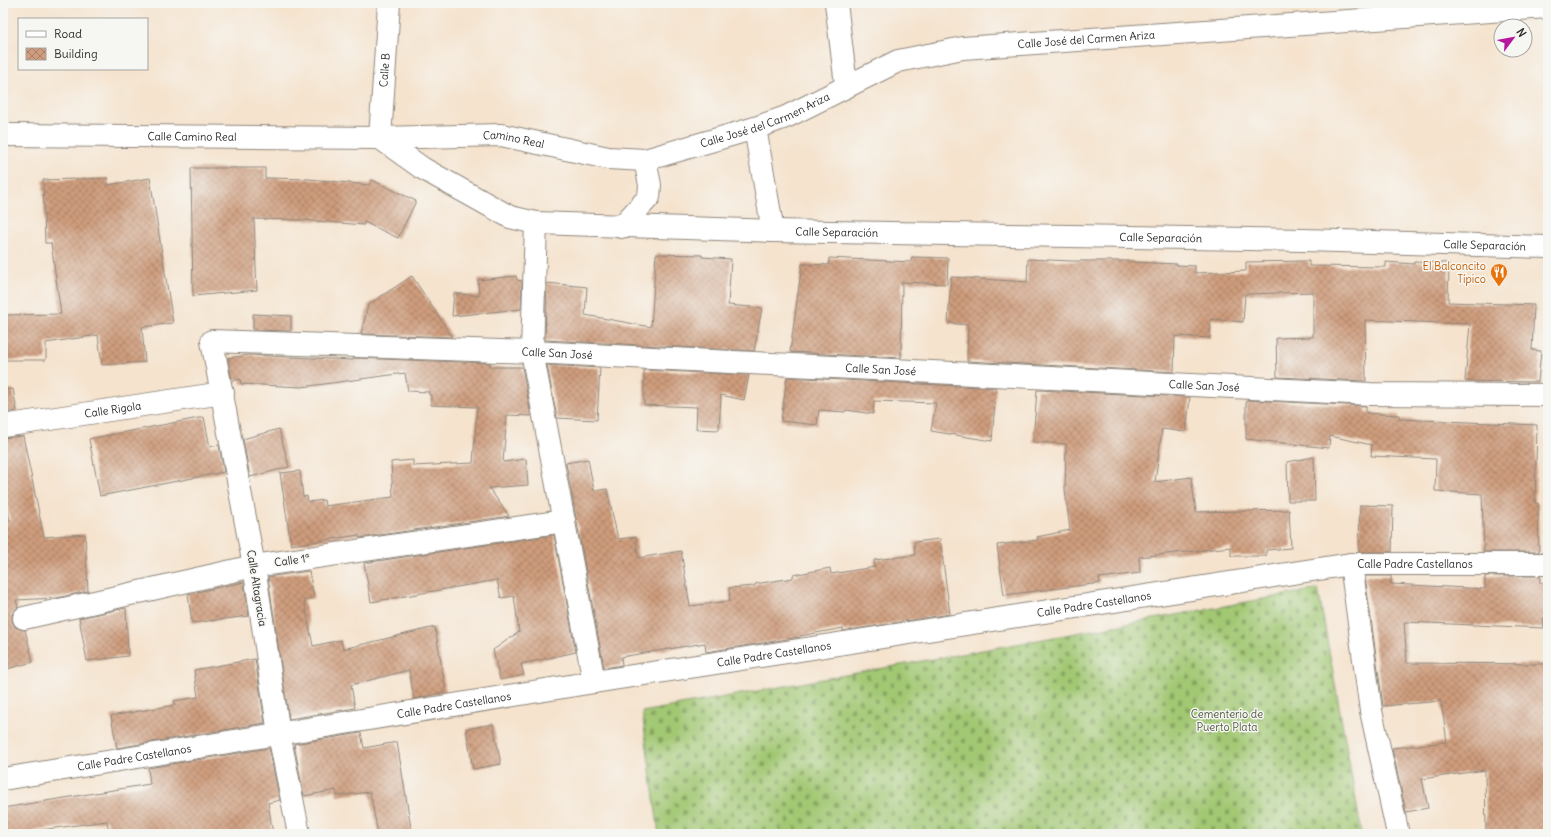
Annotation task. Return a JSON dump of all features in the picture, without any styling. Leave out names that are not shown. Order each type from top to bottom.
[{"type":"street","name":"Calle B","points":[[380,138],[390,3]]},
{"type":"street","points":[[836,3],[846,85]]},
{"type":"street","name":"Calle José del Carmen Ariza","points":[[645,160],[755,128],[786,117],[846,85],[898,61],[962,48],[1548,6]]},
{"type":"street","points":[[755,128],[773,231]]},
{"type":"street","name":"Calle Camino Real","points":[[3,135],[380,138]]},
{"type":"street","name":"Camino Real","points":[[380,138],[501,135],[608,158],[645,160]]},
{"type":"street","name":"Calle Separación","points":[[380,138],[422,168],[496,210],[510,217],[536,223],[773,231],[1303,240],[1548,247]]},
{"type":"street","points":[[621,227],[649,197],[650,184],[645,160]]},
{"type":"street","points":[[536,223],[532,352],[594,682]]},
{"type":"street","name":"Calle San José","points":[[212,342],[532,352],[1370,394],[1548,395]]},
{"type":"street","name":"Calle Altagracia","points":[[212,342],[223,393],[254,566],[279,734],[299,834]]},
{"type":"street","name":"Calle Rigola","points":[[3,426],[223,393]]},
{"type":"street","name":"Calle 1ª","points":[[24,618],[254,566],[564,521]]},
{"type":"street","points":[[1351,564],[1371,711],[1398,834]]},
{"type":"street","name":"Calle Padre Castellanos","points":[[3,779],[594,682],[1351,564],[1548,564]]},
{"type":"green space","name":"Cementerio de Puerto Plata","points":[[1318,589],[1362,834],[659,834],[642,712]]},
{"type":"building","points":[[191,168],[265,168],[265,178],[309,179],[369,185],[372,180],[416,201],[398,238],[364,222],[364,225],[302,220],[254,219],[257,290],[193,296]]},
{"type":"building","points":[[108,178],[108,185],[150,178],[173,323],[142,327],[145,362],[102,365],[98,335],[46,343],[46,360],[3,360],[3,315],[61,314],[51,243],[45,243],[43,180]]},
{"type":"building","points":[[656,254],[702,255],[702,257],[731,259],[728,305],[762,308],[754,351],[545,340],[547,283],[587,287],[585,315],[651,327]]},
{"type":"building","points":[[912,257],[948,258],[947,284],[902,282],[901,358],[790,352],[802,264],[829,265],[829,258],[911,262]]},
{"type":"building","points":[[1028,259],[1133,261],[1177,264],[1195,266],[1195,273],[1246,271],[1246,262],[1309,261],[1309,266],[1386,267],[1386,262],[1414,264],[1414,262],[1449,263],[1448,302],[1534,305],[1532,350],[1541,351],[1538,382],[1465,381],[1470,324],[1365,320],[1366,381],[1277,377],[1276,338],[1313,337],[1313,292],[1245,294],[1243,322],[1211,319],[1210,338],[1175,336],[1174,372],[967,361],[968,325],[948,323],[951,277],[1027,282]]},
{"type":"building","points":[[412,276],[452,337],[361,334],[368,305]]},
{"type":"building","points":[[516,276],[517,280],[522,281],[521,309],[452,316],[454,293],[479,296],[478,280]]},
{"type":"building","points":[[253,314],[291,316],[291,331],[253,330]]},
{"type":"building","points":[[249,355],[353,360],[354,358],[490,363],[490,367],[522,367],[531,416],[507,415],[503,462],[526,459],[528,485],[489,488],[509,516],[360,538],[359,535],[291,545],[280,473],[300,471],[303,497],[307,496],[308,502],[324,500],[325,506],[393,497],[391,462],[413,460],[413,466],[473,463],[477,407],[431,405],[431,395],[429,395],[429,392],[408,391],[405,373],[302,387],[241,384],[240,379],[232,381],[228,358]]},
{"type":"building","points":[[547,365],[600,368],[597,420],[557,418]]},
{"type":"building","points":[[644,370],[749,375],[744,400],[721,395],[719,430],[696,429],[697,407],[644,405]]},
{"type":"building","points":[[787,377],[996,388],[992,441],[931,431],[936,403],[874,401],[873,414],[846,410],[845,412],[819,410],[817,425],[781,421]]},
{"type":"building","points":[[13,389],[17,411],[3,413],[3,390]]},
{"type":"building","points":[[1037,390],[1190,397],[1186,432],[1162,429],[1155,482],[1191,477],[1196,512],[1289,510],[1291,548],[1266,550],[1266,556],[1231,556],[1231,547],[1139,557],[1140,573],[1099,578],[1100,583],[1004,595],[997,545],[1038,540],[1037,537],[1070,530],[1065,489],[1066,444],[1033,442]]},
{"type":"building","points":[[1248,400],[1366,406],[1366,413],[1399,415],[1399,419],[1537,425],[1535,503],[1538,503],[1539,552],[1484,552],[1482,494],[1435,491],[1436,459],[1371,456],[1372,445],[1330,436],[1329,448],[1246,439],[1246,403]]},
{"type":"building","points":[[204,417],[210,447],[219,445],[224,472],[100,496],[89,439]]},
{"type":"building","points":[[279,429],[289,467],[250,477],[243,439]]},
{"type":"building","points":[[23,436],[44,537],[85,534],[88,591],[57,598],[16,600],[18,607],[12,614],[12,621],[15,627],[25,630],[33,662],[3,670],[3,521],[10,520],[3,487],[3,438]]},
{"type":"building","points":[[1314,457],[1315,501],[1288,501],[1287,462]]},
{"type":"building","points":[[588,459],[594,491],[607,489],[618,539],[636,537],[638,558],[681,551],[690,606],[730,601],[729,588],[755,586],[755,584],[793,578],[793,575],[830,568],[831,574],[875,567],[874,560],[915,555],[914,542],[940,539],[950,614],[843,631],[843,628],[800,637],[706,652],[705,643],[621,657],[622,665],[604,668],[566,463]]},
{"type":"building","points":[[1360,505],[1393,506],[1392,552],[1359,552]]},
{"type":"building","points":[[554,535],[576,652],[521,664],[524,675],[500,680],[493,650],[519,632],[514,596],[501,598],[497,580],[371,602],[364,563]]},
{"type":"building","points":[[309,571],[314,598],[304,600],[313,646],[341,640],[343,649],[435,627],[446,692],[414,699],[409,670],[351,685],[355,708],[289,719],[268,577]]},
{"type":"building","points":[[1365,576],[1391,576],[1391,584],[1485,589],[1485,576],[1540,576],[1540,583],[1546,583],[1547,618],[1543,618],[1544,628],[1404,622],[1407,663],[1548,664],[1548,762],[1545,762],[1548,791],[1548,834],[1486,834],[1485,770],[1422,779],[1428,808],[1406,812],[1392,748],[1447,742],[1441,701],[1383,706]]},
{"type":"building","points":[[244,582],[249,616],[192,623],[188,594]]},
{"type":"building","points":[[126,608],[128,656],[87,661],[79,618]]},
{"type":"building","points":[[255,659],[265,723],[117,748],[111,716],[175,705],[174,701],[198,697],[194,670]]},
{"type":"building","points":[[493,724],[501,764],[473,769],[466,729]]},
{"type":"building","points":[[361,733],[364,748],[397,742],[412,834],[378,834],[370,792],[337,796],[336,790],[304,796],[294,744]]},
{"type":"building","points":[[269,748],[280,800],[268,803],[273,834],[109,834],[107,821],[33,831],[34,834],[3,834],[3,808],[150,784],[148,768]]},
{"type":"place","name":"El Balconcito Típico","points":[[1499,287]]}]
